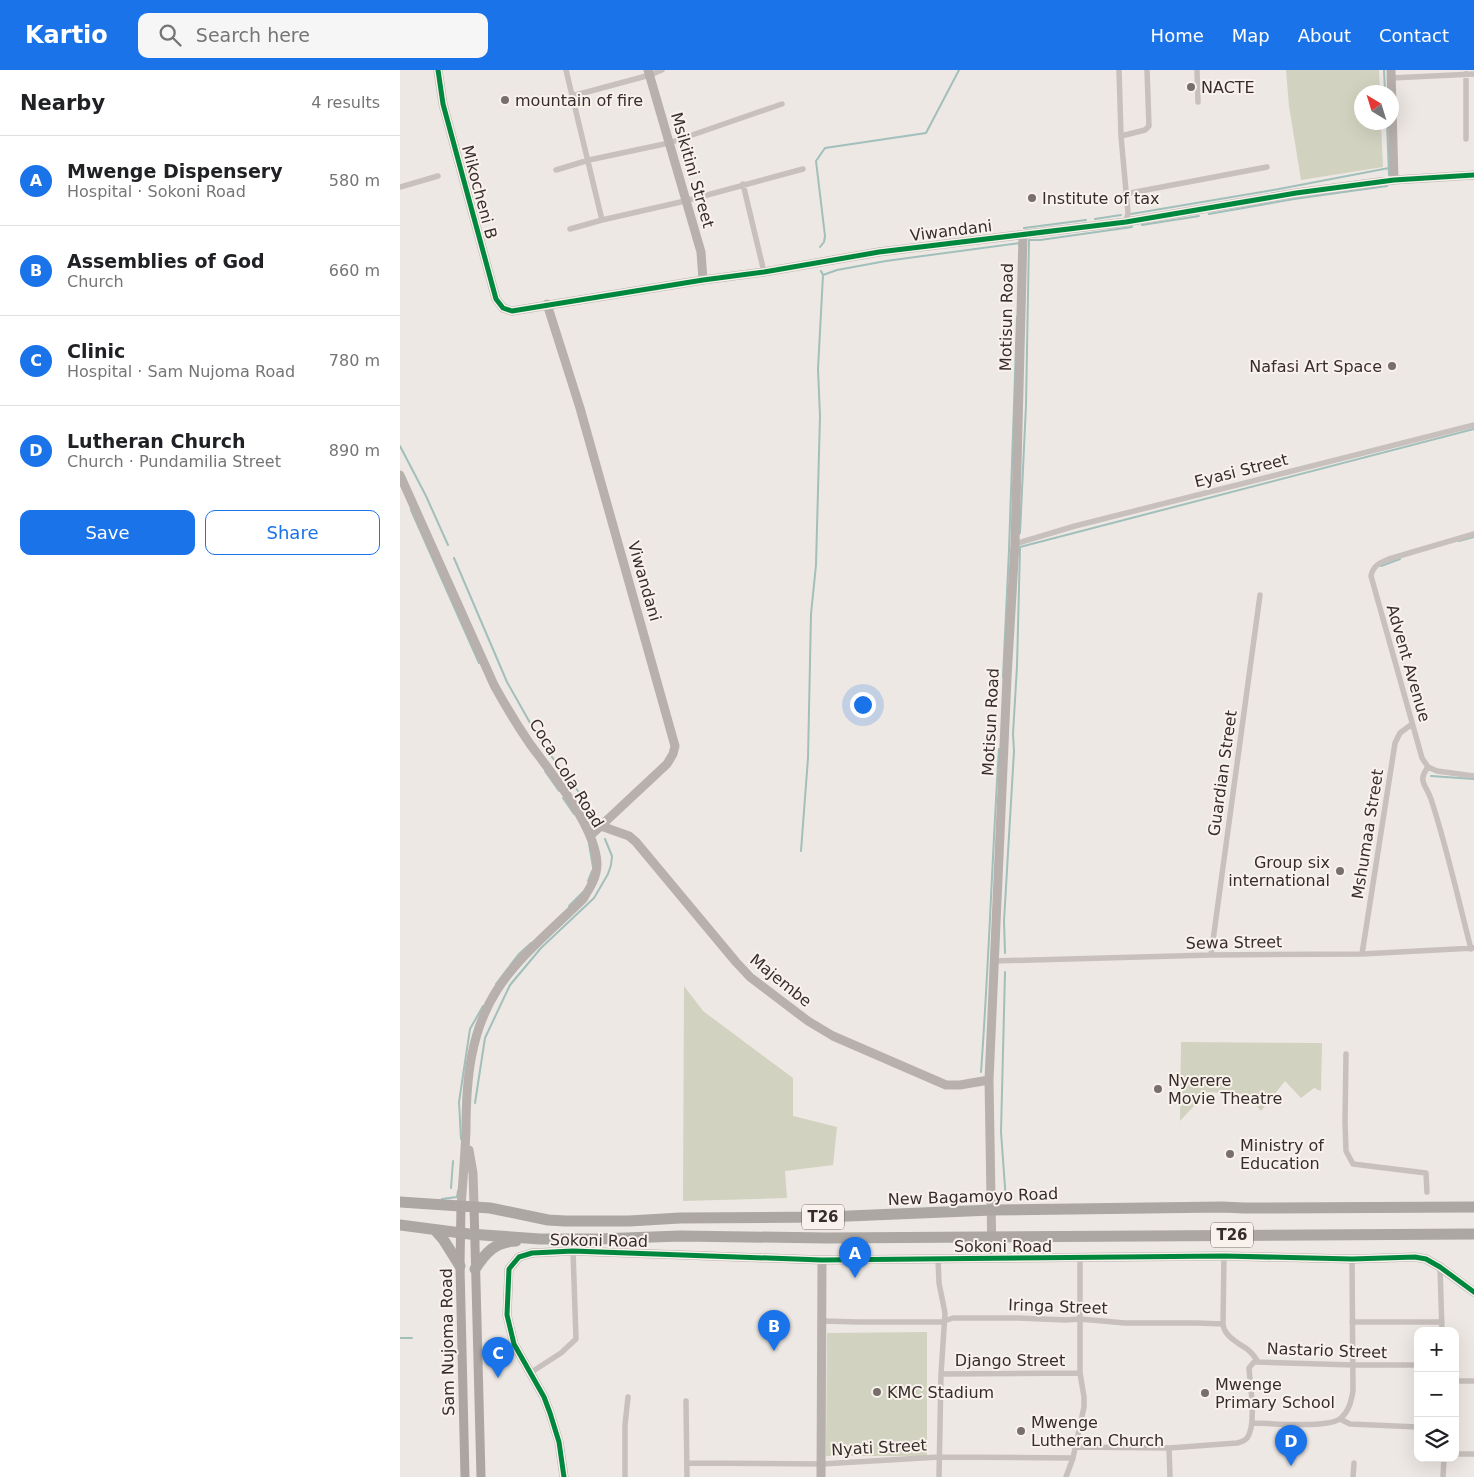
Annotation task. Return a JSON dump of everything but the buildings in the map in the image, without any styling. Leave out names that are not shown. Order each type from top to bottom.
[{"type":"highway","name":"T26","points":[[400,1202],[474,1206]]},
{"type":"highway","name":"New Bagamoyo Road","points":[[474,1206],[548,1220],[565,1221],[629,1221],[680,1218],[825,1218],[992,1210],[1222,1207],[1474,1207]]},
{"type":"highway","name":"T26","points":[[400,1225],[461,1233],[540,1239],[1474,1234]]},
{"type":"highway","points":[[435,1230],[460,1266]]},
{"type":"highway","points":[[475,1269],[492,1247],[501,1243],[540,1239]]},
{"type":"main road","name":"Sam Nujoma Road","points":[[461,1206],[460,1266],[465,1477]]},
{"type":"main road","name":"Sam Nujoma Road","points":[[474,1206],[481,1477]]},
{"type":"street","name":"Mikocheni B","points":[[438,70],[443,104],[496,300],[503,308],[512,311]]},
{"type":"street","points":[[566,70],[602,220]]},
{"type":"street","points":[[572,96],[662,70]]},
{"type":"street","points":[[1119,70],[1121,136],[1128,213],[1126,222]]},
{"type":"street","points":[[1121,136],[1145,130],[1150,126],[1147,70]]},
{"type":"street","points":[[1197,70],[1198,102]]},
{"type":"street","name":"Msikitini Street","points":[[649,73],[701,252],[703,280]]},
{"type":"street","points":[[1394,180],[1391,74],[1474,74]]},
{"type":"street","points":[[1466,74],[1466,139]]},
{"type":"street","points":[[556,170],[589,160],[669,142],[782,104]]},
{"type":"street","points":[[1125,194],[1267,167]]},
{"type":"street","points":[[570,229],[685,201],[803,169]]},
{"type":"street","name":"Viwandani","points":[[512,311],[879,252],[1126,222],[1296,193],[1394,180],[1474,175]]},
{"type":"street","points":[[400,187],[438,176]]},
{"type":"street","points":[[743,184],[764,272]]},
{"type":"street","name":"Motisun Road","points":[[992,1258],[989,1080],[1015,544],[1023,235]]},
{"type":"street","name":"Viwandani","points":[[547,304],[580,408],[676,746],[674,754],[667,764],[590,836]]},
{"type":"street","name":"Eyasi Street","points":[[1015,544],[1075,526],[1474,425]]},
{"type":"street","name":"Coca Cola Road","points":[[400,475],[503,701],[564,792],[590,836],[597,864],[596,876],[583,899],[524,957],[502,982],[483,1018],[473,1050],[466,1085],[466,1130],[461,1206]]},
{"type":"street","name":"Advent Avenue","points":[[1428,768],[1422,758],[1371,576],[1376,566],[1389,558],[1474,534]]},
{"type":"street","name":"Guardian Street","points":[[1211,956],[1260,595]]},
{"type":"street","name":"Mshumaa Street","points":[[1362,954],[1395,743],[1400,733],[1412,724]]},
{"type":"street","points":[[1472,948],[1444,840],[1429,794],[1422,780],[1423,774],[1428,768],[1474,776]]},
{"type":"street","name":"Majembe","points":[[601,826],[629,836],[636,842],[725,951],[750,977],[822,1031],[909,1070],[946,1084],[960,1085],[989,1080]]},
{"type":"street","name":"Sewa Street","points":[[994,961],[1362,954],[1472,948]]},
{"type":"street","points":[[1346,1054],[1344,1122],[1346,1151],[1352,1164],[1426,1173],[1427,1192]]},
{"type":"street","name":"Coca Cola Road","points":[[466,1130],[474,1206]]},
{"type":"street","points":[[564,1477],[559,1442],[550,1413],[544,1397],[530,1373],[561,1353],[576,1339],[573,1251]]},
{"type":"street","name":"Sokoni Road","points":[[530,1373],[514,1344],[507,1315],[509,1269],[523,1255],[541,1252],[573,1251],[822,1260],[1224,1256],[1352,1259],[1415,1257],[1426,1259],[1440,1267],[1474,1292]]},
{"type":"street","points":[[1224,1256],[1224,1324]]},
{"type":"street","points":[[938,1258],[939,1283],[945,1309],[941,1374],[939,1477]]},
{"type":"street","points":[[1066,1477],[1076,1447],[1084,1407],[1080,1373],[1080,1258]]},
{"type":"street","points":[[1252,1423],[1333,1423],[1340,1419],[1349,1408],[1353,1391],[1352,1259]]},
{"type":"street","points":[[821,1477],[822,1260]]},
{"type":"street","points":[[1440,1267],[1442,1327]]},
{"type":"street","name":"Iringa Street","points":[[823,1321],[944,1322],[953,1318],[1018,1318],[1080,1319],[1125,1323],[1224,1324]]},
{"type":"street","points":[[1352,1322],[1442,1322]]},
{"type":"street","name":"Nastario Street","points":[[1224,1324],[1224,1329],[1233,1340],[1248,1349],[1258,1362],[1414,1365]]},
{"type":"street","points":[[1076,1447],[1169,1448],[1237,1443],[1245,1440],[1248,1437],[1252,1423],[1249,1368],[1254,1362],[1258,1362]]},
{"type":"street","name":"Django Street","points":[[941,1374],[1080,1373]]},
{"type":"street","points":[[1459,1381],[1474,1381]]},
{"type":"street","points":[[626,1477],[625,1425],[628,1397]]},
{"type":"street","points":[[686,1401],[687,1477]]},
{"type":"street","points":[[1340,1419],[1350,1424],[1414,1427]]},
{"type":"street","points":[[1169,1448],[1170,1477]]},
{"type":"street","points":[[1459,1454],[1474,1454]]},
{"type":"street","name":"Nyati Street","points":[[687,1463],[822,1464],[939,1457],[1073,1458]]},
{"type":"street","points":[[1444,1462],[1444,1477]]},
{"type":"street","points":[[1353,1477],[1354,1463]]},
{"type":"green space","points":[[1286,70],[1379,70],[1380,85],[1354,85],[1354,130],[1381,130],[1383,167],[1301,180],[1289,106]]},
{"type":"green space","points":[[684,986],[703,1011],[793,1078],[793,1116],[837,1127],[833,1165],[785,1171],[787,1198],[683,1201]]},
{"type":"green space","points":[[1181,1042],[1322,1043],[1321,1091],[1314,1088],[1301,1098],[1285,1081],[1261,1111],[1246,1094],[1207,1092],[1180,1121]]},
{"type":"green space","name":"KMC Stadium","points":[[927,1332],[927,1456],[826,1456],[827,1333]]},
{"type":"waterway","points":[[820,247],[824,242],[825,236],[816,161],[825,148],[926,133],[959,70]]},
{"type":"waterway","points":[[1384,70],[1385,85]]},
{"type":"waterway","points":[[1387,130],[1389,175]]},
{"type":"waterway","points":[[1131,214],[1389,168]]},
{"type":"waterway","points":[[1209,214],[1294,199],[1387,186]]},
{"type":"waterway","points":[[1095,219],[1121,215]]},
{"type":"waterway","points":[[1142,225],[1199,216]]},
{"type":"waterway","points":[[1024,228],[1086,220]]},
{"type":"waterway","points":[[1020,533],[1026,405],[1029,240],[1132,227]]},
{"type":"waterway","points":[[823,275],[837,270],[886,261],[1019,243],[1019,245]]},
{"type":"waterway","points":[[801,851],[808,758],[811,614],[816,565],[820,416],[818,369],[823,275],[821,271]]},
{"type":"waterway","points":[[1003,677],[1017,317]]},
{"type":"waterway","points":[[1020,547],[1474,429]]},
{"type":"waterway","points":[[400,446],[426,496],[448,545]]},
{"type":"waterway","points":[[411,510],[479,663]]},
{"type":"waterway","points":[[1459,541],[1474,537]]},
{"type":"waterway","points":[[1005,953],[1004,921],[1014,751],[1013,734],[1020,548]]},
{"type":"waterway","points":[[454,558],[507,682],[542,744],[578,791],[596,823]]},
{"type":"waterway","points":[[1381,566],[1400,559]]},
{"type":"waterway","points":[[981,1072],[999,749]]},
{"type":"waterway","points":[[545,771],[559,791]]},
{"type":"waterway","points":[[1431,776],[1474,779]]},
{"type":"waterway","points":[[563,798],[574,814]]},
{"type":"waterway","points":[[475,1103],[485,1038],[510,985],[541,948],[594,898],[611,865],[612,856],[605,839]]},
{"type":"waterway","points":[[589,844],[593,867]]},
{"type":"waterway","points":[[588,881],[592,871]]},
{"type":"waterway","points":[[569,906],[583,892]]},
{"type":"waterway","points":[[496,984],[518,955],[531,943]]},
{"type":"waterway","points":[[1005,972],[1001,1132],[1006,1201]]},
{"type":"waterway","points":[[461,1139],[459,1102],[470,1029],[483,1006]]},
{"type":"waterway","points":[[451,1188],[453,1161]]},
{"type":"waterway","points":[[442,1199],[457,1197],[458,1191]]},
{"type":"waterway","points":[[400,1338],[412,1338]]},
{"type":"cycle path","points":[[438,70],[443,104],[496,299],[503,308],[512,311],[879,252],[1126,222],[1296,193],[1394,180],[1474,175]]},
{"type":"cycle path","points":[[564,1477],[559,1442],[550,1413],[544,1397],[514,1344],[507,1315],[509,1269],[519,1257],[532,1253],[573,1251],[822,1260],[1224,1256],[1352,1259],[1415,1257],[1426,1259],[1440,1267],[1474,1292]]},
{"type":"place","name":"NACTE","points":[[1191,87]]},
{"type":"place","name":"mountain of fire","points":[[505,100]]},
{"type":"place","name":"Institute of tax","points":[[1032,198]]},
{"type":"place","name":"Nafasi Art Space","points":[[1392,366]]},
{"type":"place","name":"Group six international","points":[[1340,871]]},
{"type":"place","name":"Nyerere Movie Theatre","points":[[1158,1089]]},
{"type":"place","name":"Ministry of Education","points":[[1230,1154]]},
{"type":"place","name":"Mwenge Dispensery","points":[[855,1278]]},
{"type":"place","name":"Assemblies of God","points":[[774,1351]]},
{"type":"place","name":"Clinic","points":[[498,1378]]},
{"type":"place","name":"KMC Stadium","points":[[877,1392]]},
{"type":"place","name":"Mwenge Primary School","points":[[1205,1393]]},
{"type":"place","name":"Mwenge Lutheran Church","points":[[1021,1431]]},
{"type":"place","name":"Lutheran Church","points":[[1291,1466]]}]
